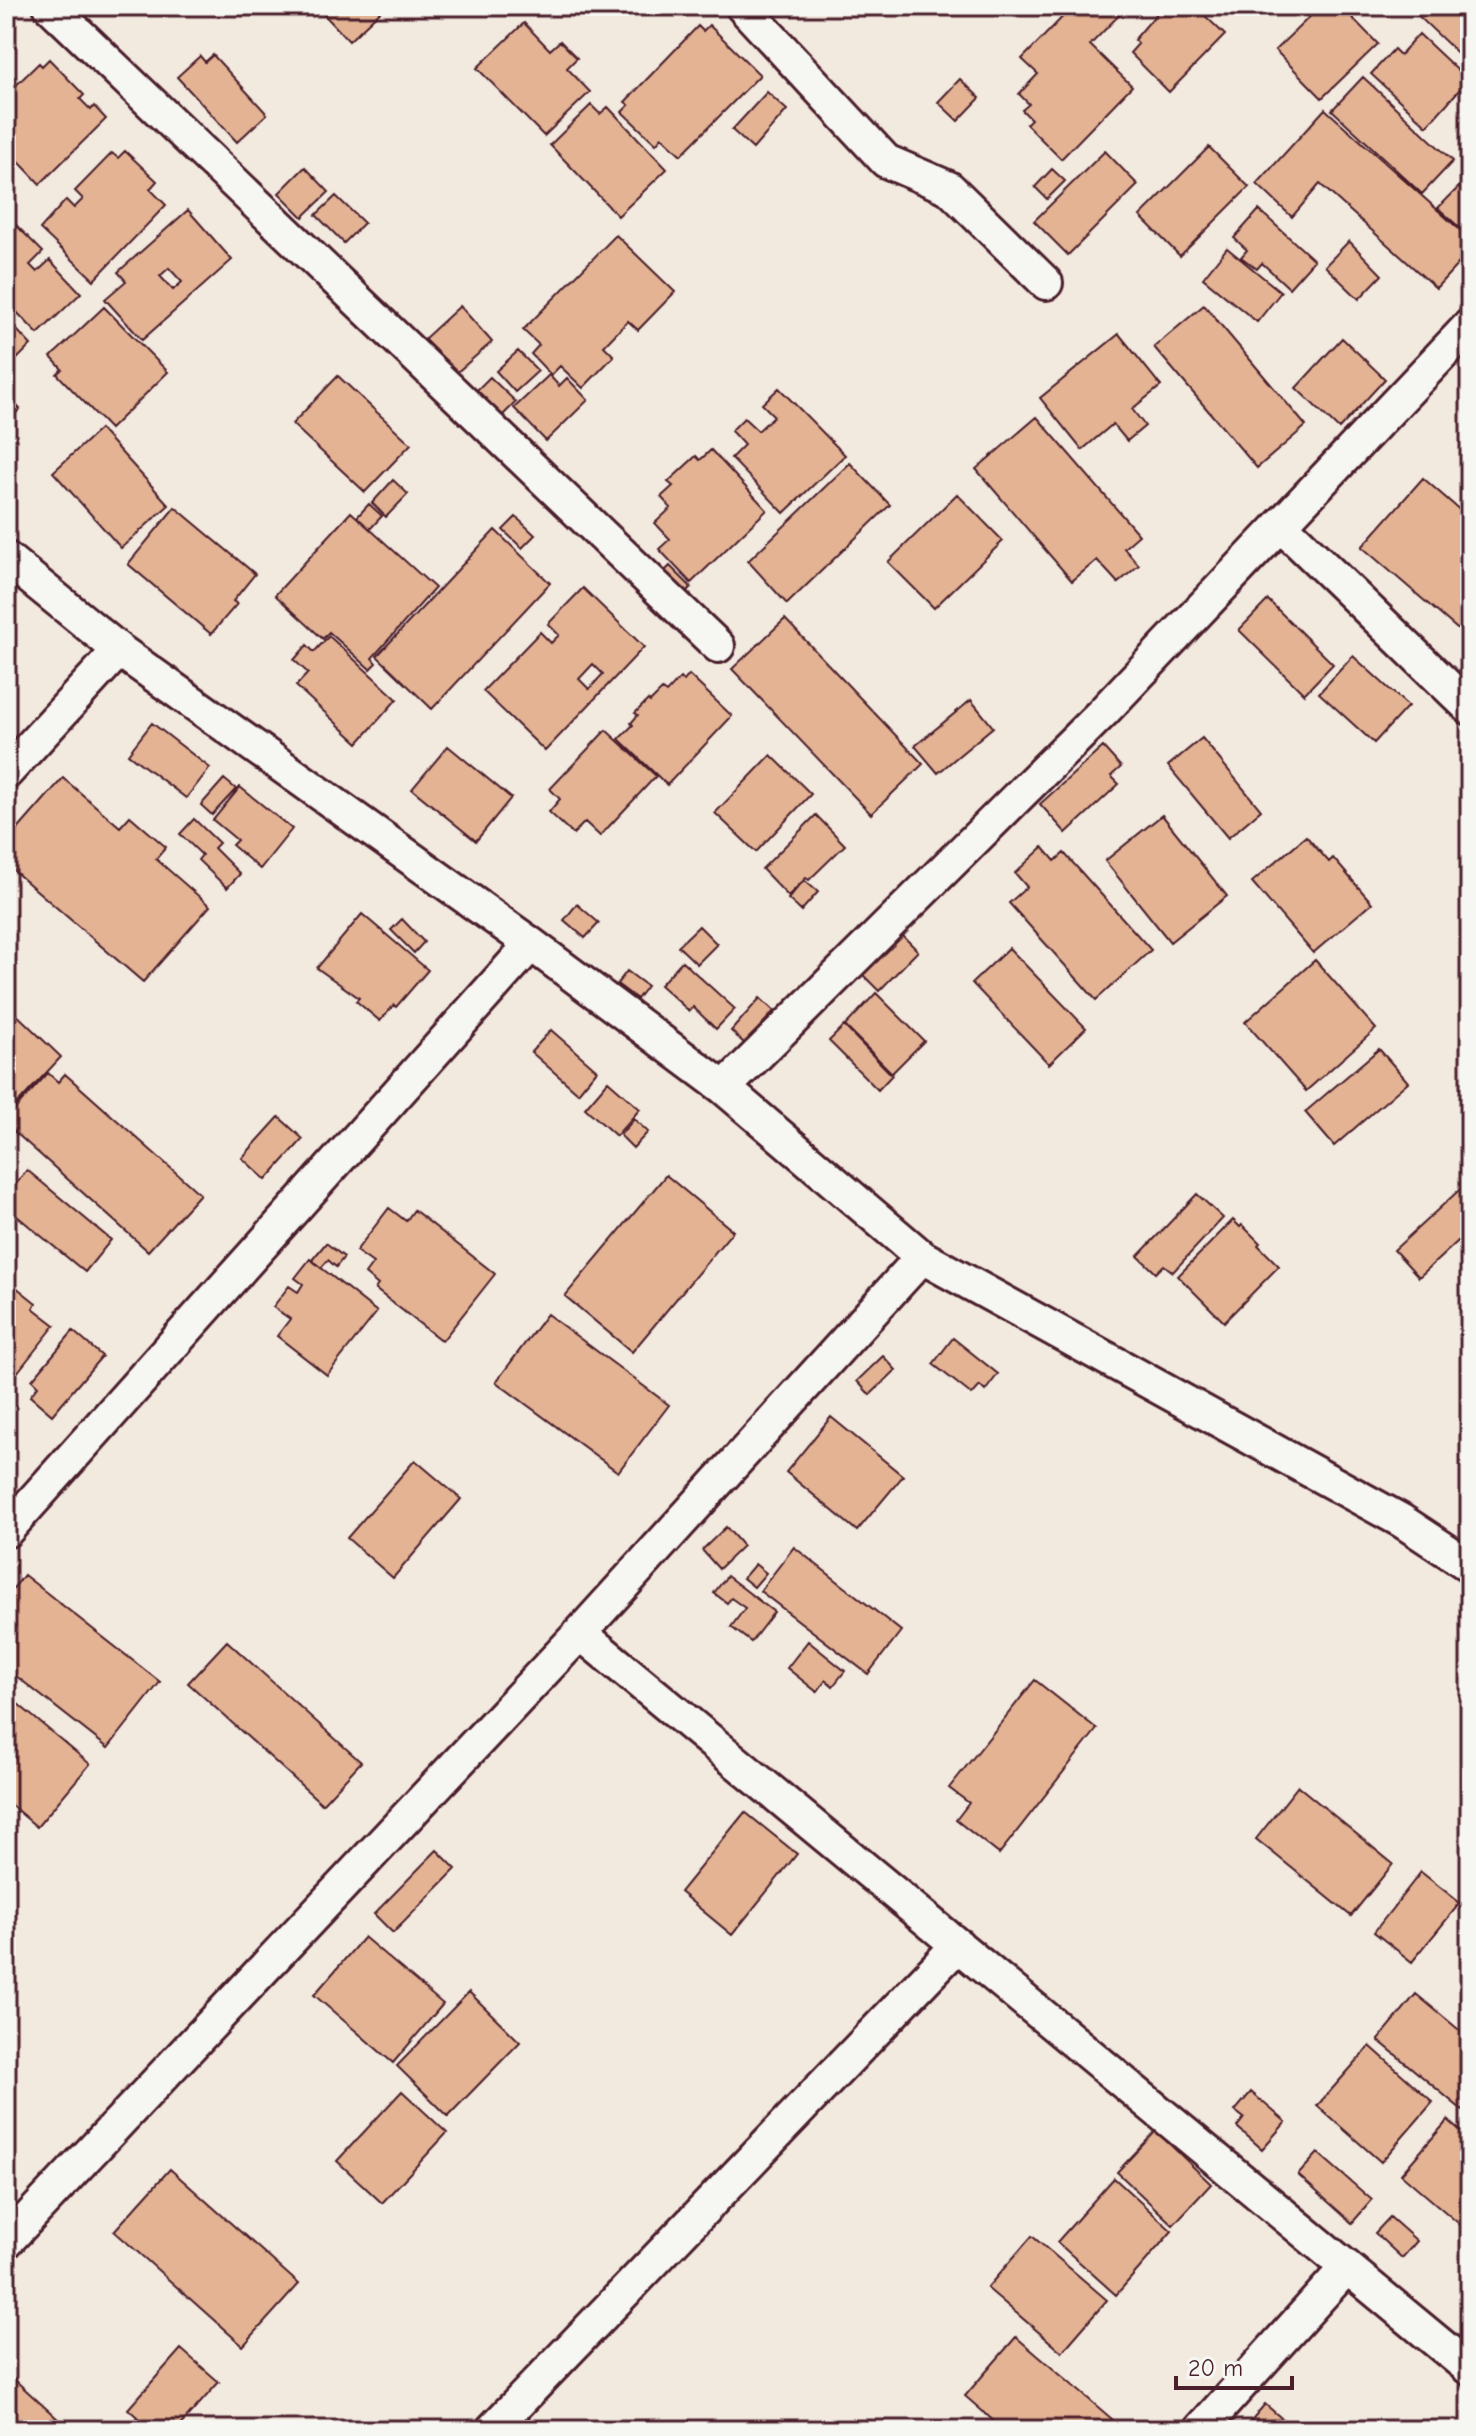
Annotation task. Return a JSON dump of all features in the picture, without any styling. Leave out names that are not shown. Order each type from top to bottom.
[{"type":"street","points":[[50,6],[718,646]]},
{"type":"street","points":[[742,6],[886,161],[949,188],[1046,283]]},
{"type":"street","points":[[724,1088],[1104,711],[1470,325]]},
{"type":"street","points":[[1281,525],[1470,708]]},
{"type":"street","points":[[6,558],[119,650],[531,944],[724,1088],[922,1257],[1402,1521],[1470,1566]]},
{"type":"street","points":[[6,773],[119,650]]},
{"type":"street","points":[[6,1531],[531,944]]},
{"type":"street","points":[[6,2242],[580,1633],[922,1257]]},
{"type":"street","points":[[580,1633],[1347,2267],[1465,2353]]},
{"type":"street","points":[[492,2430],[958,1945]]},
{"type":"street","points":[[1200,2430],[1347,2267]]},
{"type":"building","points":[[316,6],[386,6],[349,41]]},
{"type":"building","points":[[1073,6],[1128,6],[1090,45],[1132,86],[1061,159],[1026,124],[1031,119],[1022,110],[1029,104],[1019,94],[1038,74],[1022,59]]},
{"type":"building","points":[[1163,6],[1195,6],[1225,35],[1169,92],[1130,53],[1138,44],[1134,40]]},
{"type":"building","points":[[1321,6],[1341,6],[1378,44],[1322,98],[1275,50]]},
{"type":"building","points":[[1470,6],[1470,65],[1410,8]]},
{"type":"building","points":[[524,23],[550,50],[560,41],[577,58],[567,68],[590,92],[544,136],[477,68]]},
{"type":"building","points":[[709,25],[760,75],[681,155],[662,137],[656,144],[622,112],[629,105],[625,102],[698,26],[703,31]]},
{"type":"building","points":[[1419,34],[1468,80],[1427,126],[1371,74],[1394,49],[1400,55]]},
{"type":"building","points":[[213,55],[267,114],[237,142],[177,77],[200,56],[205,62]]},
{"type":"building","points":[[49,59],[84,95],[80,99],[91,110],[94,106],[106,119],[40,184],[6,148],[6,95],[39,63],[42,66]]},
{"type":"building","points":[[1363,77],[1453,161],[1422,194],[1332,110]]},
{"type":"building","points":[[960,79],[980,98],[958,121],[938,102]]},
{"type":"building","points":[[767,92],[787,110],[753,149],[732,130]]},
{"type":"building","points":[[591,105],[600,114],[608,107],[667,169],[618,216],[550,145]]},
{"type":"building","points":[[1325,109],[1470,239],[1470,251],[1436,288],[1320,184],[1292,217],[1257,184]]},
{"type":"building","points":[[1209,147],[1249,187],[1180,256],[1140,216]]},
{"type":"building","points":[[125,151],[157,181],[150,189],[166,205],[94,280],[40,229],[66,200],[74,208],[83,199],[75,191],[112,153],[118,158]]},
{"type":"building","points":[[1105,151],[1138,185],[1068,255],[1034,221]]},
{"type":"building","points":[[305,167],[329,192],[303,217],[279,193]]},
{"type":"building","points":[[1052,169],[1065,181],[1047,199],[1035,187]]},
{"type":"building","points":[[1459,187],[1470,197],[1470,237],[1438,208]]},
{"type":"building","points":[[336,196],[364,223],[344,243],[316,215]]},
{"type":"building","points":[[188,210],[232,260],[142,340],[105,299],[126,281],[118,272]],"holes":[[[169,268],[182,282],[173,290],[160,276]]]},
{"type":"building","points":[[1259,210],[1314,260],[1289,288],[1262,263],[1257,269],[1241,257],[1247,250],[1234,238]]},
{"type":"building","points":[[15,224],[43,252],[30,265],[37,272],[50,260],[81,293],[38,334],[6,301],[6,233]]},
{"type":"building","points":[[616,235],[675,292],[638,330],[628,321],[604,346],[614,356],[583,388],[560,366],[551,375],[531,354],[539,345],[523,330]]},
{"type":"building","points":[[1349,241],[1382,275],[1359,299],[1325,266]]},
{"type":"building","points":[[1227,248],[1281,292],[1257,322],[1203,278]]},
{"type":"building","points":[[1204,305],[1306,426],[1257,468],[1154,347]]},
{"type":"building","points":[[460,306],[492,342],[455,374],[424,339]]},
{"type":"building","points":[[104,307],[168,372],[110,429],[57,374],[62,369],[51,357]]},
{"type":"building","points":[[16,329],[31,345],[6,370],[6,339]]},
{"type":"building","points":[[1119,334],[1161,386],[1132,409],[1145,426],[1127,441],[1113,424],[1082,450],[1040,398]]},
{"type":"building","points":[[1342,338],[1385,379],[1339,429],[1296,388]]},
{"type":"building","points":[[518,351],[538,371],[515,392],[496,371]]},
{"type":"building","points":[[549,375],[559,386],[567,378],[588,400],[546,441],[514,408]]},
{"type":"building","points":[[338,376],[411,444],[365,492],[292,424]]},
{"type":"building","points":[[490,377],[516,402],[499,419],[473,394]]},
{"type":"building","points":[[779,388],[845,455],[784,513],[731,458],[744,445],[731,431],[744,418],[758,431],[774,416],[762,404]]},
{"type":"building","points":[[6,395],[20,409],[6,423]]},
{"type":"building","points":[[1037,417],[1139,535],[1124,548],[1139,565],[1118,583],[1097,560],[1072,581],[976,469]]},
{"type":"building","points":[[100,429],[169,505],[121,548],[53,472]]},
{"type":"building","points":[[711,450],[767,510],[691,583],[659,549],[670,539],[655,523],[671,508],[661,497],[673,486],[668,482],[696,456],[700,460]]},
{"type":"building","points":[[850,463],[890,505],[787,604],[748,561]]},
{"type":"building","points":[[1423,478],[1470,519],[1470,640],[1362,547]]},
{"type":"building","points":[[393,480],[408,494],[386,517],[372,503]]},
{"type":"building","points":[[957,494],[1003,541],[934,608],[888,562]]},
{"type":"building","points":[[369,504],[382,516],[370,529],[357,517]]},
{"type":"building","points":[[175,507],[255,574],[233,601],[237,604],[211,634],[128,564]]},
{"type":"building","points":[[351,512],[435,588],[372,658],[376,663],[370,669],[329,632],[323,639],[275,595]]},
{"type":"building","points":[[516,517],[535,535],[522,548],[503,530]]},
{"type":"building","points":[[495,530],[550,583],[432,709],[377,656]]},
{"type":"building","points":[[670,566],[691,587],[682,596],[660,576]]},
{"type":"building","points":[[583,588],[644,647],[545,751],[483,691],[540,632],[551,643],[559,635],[548,624]],"holes":[[[593,664],[603,674],[589,689],[579,679]]]},
{"type":"building","points":[[1268,600],[1333,664],[1304,694],[1239,630]]},
{"type":"building","points":[[785,619],[923,764],[871,814],[732,669]]},
{"type":"building","points":[[329,636],[397,699],[358,743],[296,686],[308,673],[294,660],[307,645],[314,652]]},
{"type":"building","points":[[1353,656],[1408,706],[1374,743],[1319,693]]},
{"type":"building","points":[[689,675],[732,716],[667,785],[619,739],[633,725],[631,723],[638,715],[635,713],[648,700],[650,702],[662,690],[666,693],[680,678],[684,681]]},
{"type":"building","points":[[971,700],[993,727],[938,773],[915,746]]},
{"type":"building","points":[[152,723],[210,768],[186,798],[128,754]]},
{"type":"building","points":[[606,730],[656,776],[600,836],[585,822],[573,834],[549,812],[560,799],[550,789]]},
{"type":"building","points":[[1202,738],[1261,810],[1228,838],[1168,766]]},
{"type":"building","points":[[448,746],[511,798],[476,841],[412,789]]},
{"type":"building","points":[[1103,747],[1121,767],[1111,776],[1119,784],[1066,833],[1040,804]]},
{"type":"building","points":[[771,755],[811,794],[756,852],[715,813]]},
{"type":"building","points":[[63,778],[120,827],[130,816],[166,847],[156,859],[210,906],[143,982],[6,864],[6,843]]},
{"type":"building","points":[[224,779],[236,789],[212,815],[201,805]]},
{"type":"building","points":[[240,787],[292,829],[260,869],[232,845],[237,840],[213,820]]},
{"type":"building","points":[[816,815],[845,845],[788,896],[762,869]]},
{"type":"building","points":[[1162,815],[1227,896],[1170,942],[1105,861]]},
{"type":"building","points":[[194,819],[219,843],[214,848],[240,874],[227,888],[198,860],[202,855],[180,834]]},
{"type":"building","points":[[1306,836],[1329,862],[1333,858],[1372,903],[1313,953],[1252,882]]},
{"type":"building","points":[[1043,847],[1055,861],[1064,853],[1151,950],[1096,1000],[1009,903],[1027,887],[1015,873]]},
{"type":"building","points":[[804,880],[818,892],[801,911],[788,899]]},
{"type":"building","points":[[577,904],[599,923],[585,938],[564,920]]},
{"type":"building","points":[[362,914],[428,970],[380,1021],[356,1001],[359,998],[317,968]]},
{"type":"building","points":[[402,919],[424,942],[414,953],[391,930]]},
{"type":"building","points":[[699,926],[717,944],[697,964],[678,946]]},
{"type":"building","points":[[899,932],[918,951],[879,991],[860,972]]},
{"type":"building","points":[[1009,948],[1086,1028],[1049,1064],[972,983]]},
{"type":"building","points":[[1315,960],[1376,1029],[1306,1091],[1245,1022]]},
{"type":"building","points":[[682,961],[735,1009],[716,1029],[693,1007],[689,1011],[660,985]]},
{"type":"building","points":[[627,971],[647,986],[637,999],[617,984]]},
{"type":"building","points":[[876,993],[924,1041],[892,1073],[845,1026]]},
{"type":"building","points":[[760,998],[774,1011],[745,1044],[731,1031]]},
{"type":"building","points":[[10,1008],[61,1057],[6,1116],[6,1012]]},
{"type":"building","points":[[844,1026],[892,1075],[878,1090],[829,1041]]},
{"type":"building","points":[[551,1030],[597,1070],[578,1093],[531,1052]]},
{"type":"building","points":[[1379,1049],[1408,1082],[1334,1146],[1305,1112]]},
{"type":"building","points":[[48,1073],[58,1082],[65,1074],[200,1194],[148,1251],[6,1124],[6,1119]]},
{"type":"building","points":[[608,1081],[640,1109],[616,1136],[585,1108]]},
{"type":"building","points":[[279,1117],[303,1139],[266,1180],[242,1158]]},
{"type":"building","points":[[634,1119],[648,1132],[633,1148],[620,1135]]},
{"type":"building","points":[[27,1170],[111,1240],[85,1272],[6,1207],[6,1195]]},
{"type":"building","points":[[666,1175],[733,1231],[632,1352],[565,1296]]},
{"type":"building","points":[[1470,1180],[1470,1230],[1419,1277],[1394,1250]]},
{"type":"building","points":[[1197,1194],[1223,1218],[1173,1272],[1164,1265],[1156,1273],[1138,1256]]},
{"type":"building","points":[[389,1208],[406,1221],[414,1210],[495,1274],[442,1341],[375,1289],[378,1285],[365,1274],[373,1263],[356,1251]]},
{"type":"building","points":[[1233,1220],[1260,1243],[1258,1245],[1279,1266],[1224,1322],[1178,1276]]},
{"type":"building","points":[[326,1243],[344,1257],[336,1267],[328,1260],[321,1268],[312,1260]]},
{"type":"building","points":[[310,1259],[377,1312],[327,1375],[277,1336],[290,1319],[273,1307],[289,1286],[298,1292],[303,1284],[295,1278]]},
{"type":"building","points":[[6,1279],[36,1303],[33,1308],[55,1325],[13,1378],[6,1373]]},
{"type":"building","points":[[547,1314],[669,1405],[618,1472],[496,1382]]},
{"type":"building","points":[[73,1331],[102,1356],[52,1415],[30,1396],[38,1386],[32,1380]]},
{"type":"building","points":[[953,1338],[998,1374],[985,1391],[980,1386],[972,1395],[933,1364]]},
{"type":"building","points":[[883,1356],[896,1370],[870,1395],[857,1381]]},
{"type":"building","points":[[831,1417],[903,1476],[857,1531],[786,1472]]},
{"type":"building","points":[[415,1460],[461,1499],[393,1578],[347,1538]]},
{"type":"building","points":[[726,1527],[743,1546],[719,1569],[702,1550]]},
{"type":"building","points":[[794,1547],[901,1631],[868,1674],[760,1591]]},
{"type":"building","points":[[755,1564],[766,1573],[754,1587],[743,1578]]},
{"type":"building","points":[[24,1575],[160,1682],[108,1748],[6,1668],[6,1595]]},
{"type":"building","points":[[727,1576],[774,1612],[751,1642],[731,1627],[745,1608],[731,1598],[727,1603],[714,1593]]},
{"type":"building","points":[[227,1641],[361,1762],[322,1804],[188,1683]]},
{"type":"building","points":[[808,1641],[845,1671],[833,1686],[826,1680],[817,1692],[787,1668]]},
{"type":"building","points":[[1035,1680],[1097,1729],[999,1854],[956,1820],[969,1803],[949,1788]]},
{"type":"building","points":[[6,1694],[90,1764],[37,1827],[6,1801]]},
{"type":"building","points":[[1298,1786],[1393,1864],[1351,1916],[1256,1839]]},
{"type":"building","points":[[745,1812],[797,1854],[732,1935],[680,1892]]},
{"type":"building","points":[[437,1850],[456,1869],[393,1933],[374,1914]]},
{"type":"building","points":[[1421,1872],[1460,1903],[1412,1962],[1374,1932]]},
{"type":"building","points":[[364,1937],[443,2004],[393,2063],[314,1995]]},
{"type":"building","points":[[469,1992],[520,2042],[448,2116],[397,2066]]},
{"type":"building","points":[[1416,1994],[1470,2039],[1470,2110],[1467,2114],[1378,2040]]},
{"type":"building","points":[[1370,2046],[1433,2102],[1381,2162],[1317,2106]]},
{"type":"building","points":[[402,2091],[447,2133],[382,2203],[337,2161]]},
{"type":"building","points":[[1251,2092],[1286,2122],[1262,2149],[1237,2127],[1244,2118],[1235,2111]]},
{"type":"building","points":[[1448,2120],[1470,2139],[1470,2224],[1465,2229],[1401,2174]]},
{"type":"building","points":[[1156,2131],[1211,2184],[1173,2225],[1117,2172]]},
{"type":"building","points":[[1318,2153],[1372,2200],[1352,2223],[1298,2175]]},
{"type":"building","points":[[170,2169],[299,2284],[243,2346],[114,2231]]},
{"type":"building","points":[[1114,2178],[1172,2231],[1116,2295],[1057,2242]]},
{"type":"building","points":[[1390,2217],[1417,2241],[1402,2258],[1375,2233]]},
{"type":"building","points":[[1032,2236],[1107,2300],[1062,2352],[987,2288]]},
{"type":"building","points":[[1016,2337],[1112,2419],[1103,2430],[1004,2430],[965,2396]]},
{"type":"building","points":[[181,2349],[219,2382],[176,2430],[152,2430],[128,2409]]},
{"type":"building","points":[[6,2372],[70,2430],[6,2430]]},
{"type":"building","points":[[1265,2404],[1295,2430],[1243,2430]]}]
